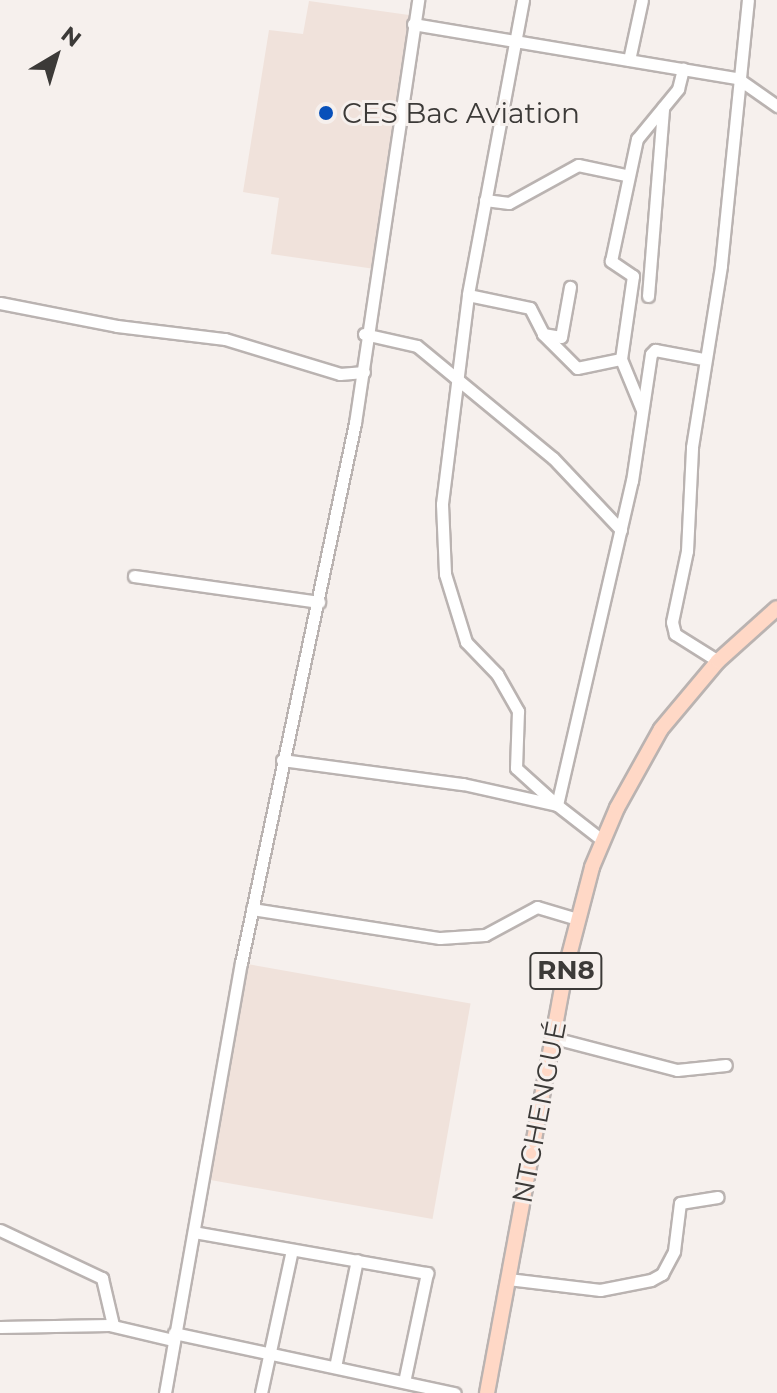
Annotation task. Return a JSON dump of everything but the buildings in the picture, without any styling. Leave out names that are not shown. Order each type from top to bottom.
[{"type":"main road","name":"NTCHENGUÉ","points":[[487,1393],[577,919],[602,840],[649,748],[718,661],[777,608]]},
{"type":"street","points":[[165,1393],[252,909],[282,760],[319,602],[364,372],[364,334],[418,0]]},
{"type":"street","points":[[523,0],[468,295],[442,504],[445,574],[466,642],[497,674],[518,711],[516,768],[602,840]]},
{"type":"street","points":[[629,60],[642,0]]},
{"type":"street","points":[[718,661],[675,634],[672,622],[687,551],[703,359],[721,265],[737,78],[748,0]]},
{"type":"street","points":[[413,24],[737,78],[777,106]]},
{"type":"street","points":[[642,410],[621,359],[633,276],[611,261],[626,175],[637,139],[678,89],[683,69]]},
{"type":"street","points":[[648,296],[663,108]]},
{"type":"street","points":[[485,200],[509,203],[578,165],[626,175]]},
{"type":"street","points":[[543,334],[561,337],[570,287]]},
{"type":"street","points":[[468,295],[530,308],[543,334],[577,368],[621,359]]},
{"type":"street","points":[[0,303],[102,324],[225,339],[340,374],[364,372]]},
{"type":"street","points":[[364,334],[417,346],[553,458],[621,530]]},
{"type":"street","points":[[557,805],[621,530],[655,350],[703,359]]},
{"type":"street","points":[[134,576],[319,602]]},
{"type":"street","points":[[282,760],[463,784],[557,805]]},
{"type":"street","points":[[252,909],[440,938],[485,935],[537,907],[577,919]]},
{"type":"street","points":[[554,1038],[677,1070],[726,1065]]},
{"type":"street","points":[[508,1279],[600,1290],[651,1280],[662,1274],[674,1251],[680,1203],[718,1197]]},
{"type":"street","points":[[0,1230],[102,1278],[113,1325]]},
{"type":"street","points":[[194,1232],[427,1273],[404,1382]]},
{"type":"street","points":[[261,1393],[292,1250]]},
{"type":"street","points":[[335,1367],[357,1260]]},
{"type":"street","points":[[0,1327],[113,1325],[272,1353],[455,1393]]},
{"type":"shaded area","name":"CES Bac Aviation","points":[[309,1],[409,15],[375,269],[271,254],[279,198],[243,192],[269,30],[303,34]]},
{"type":"shaded area","points":[[247,964],[471,1003],[433,1219],[209,1180]]},
{"type":"place","name":"CES Bac Aviation","points":[[326,113]]}]
